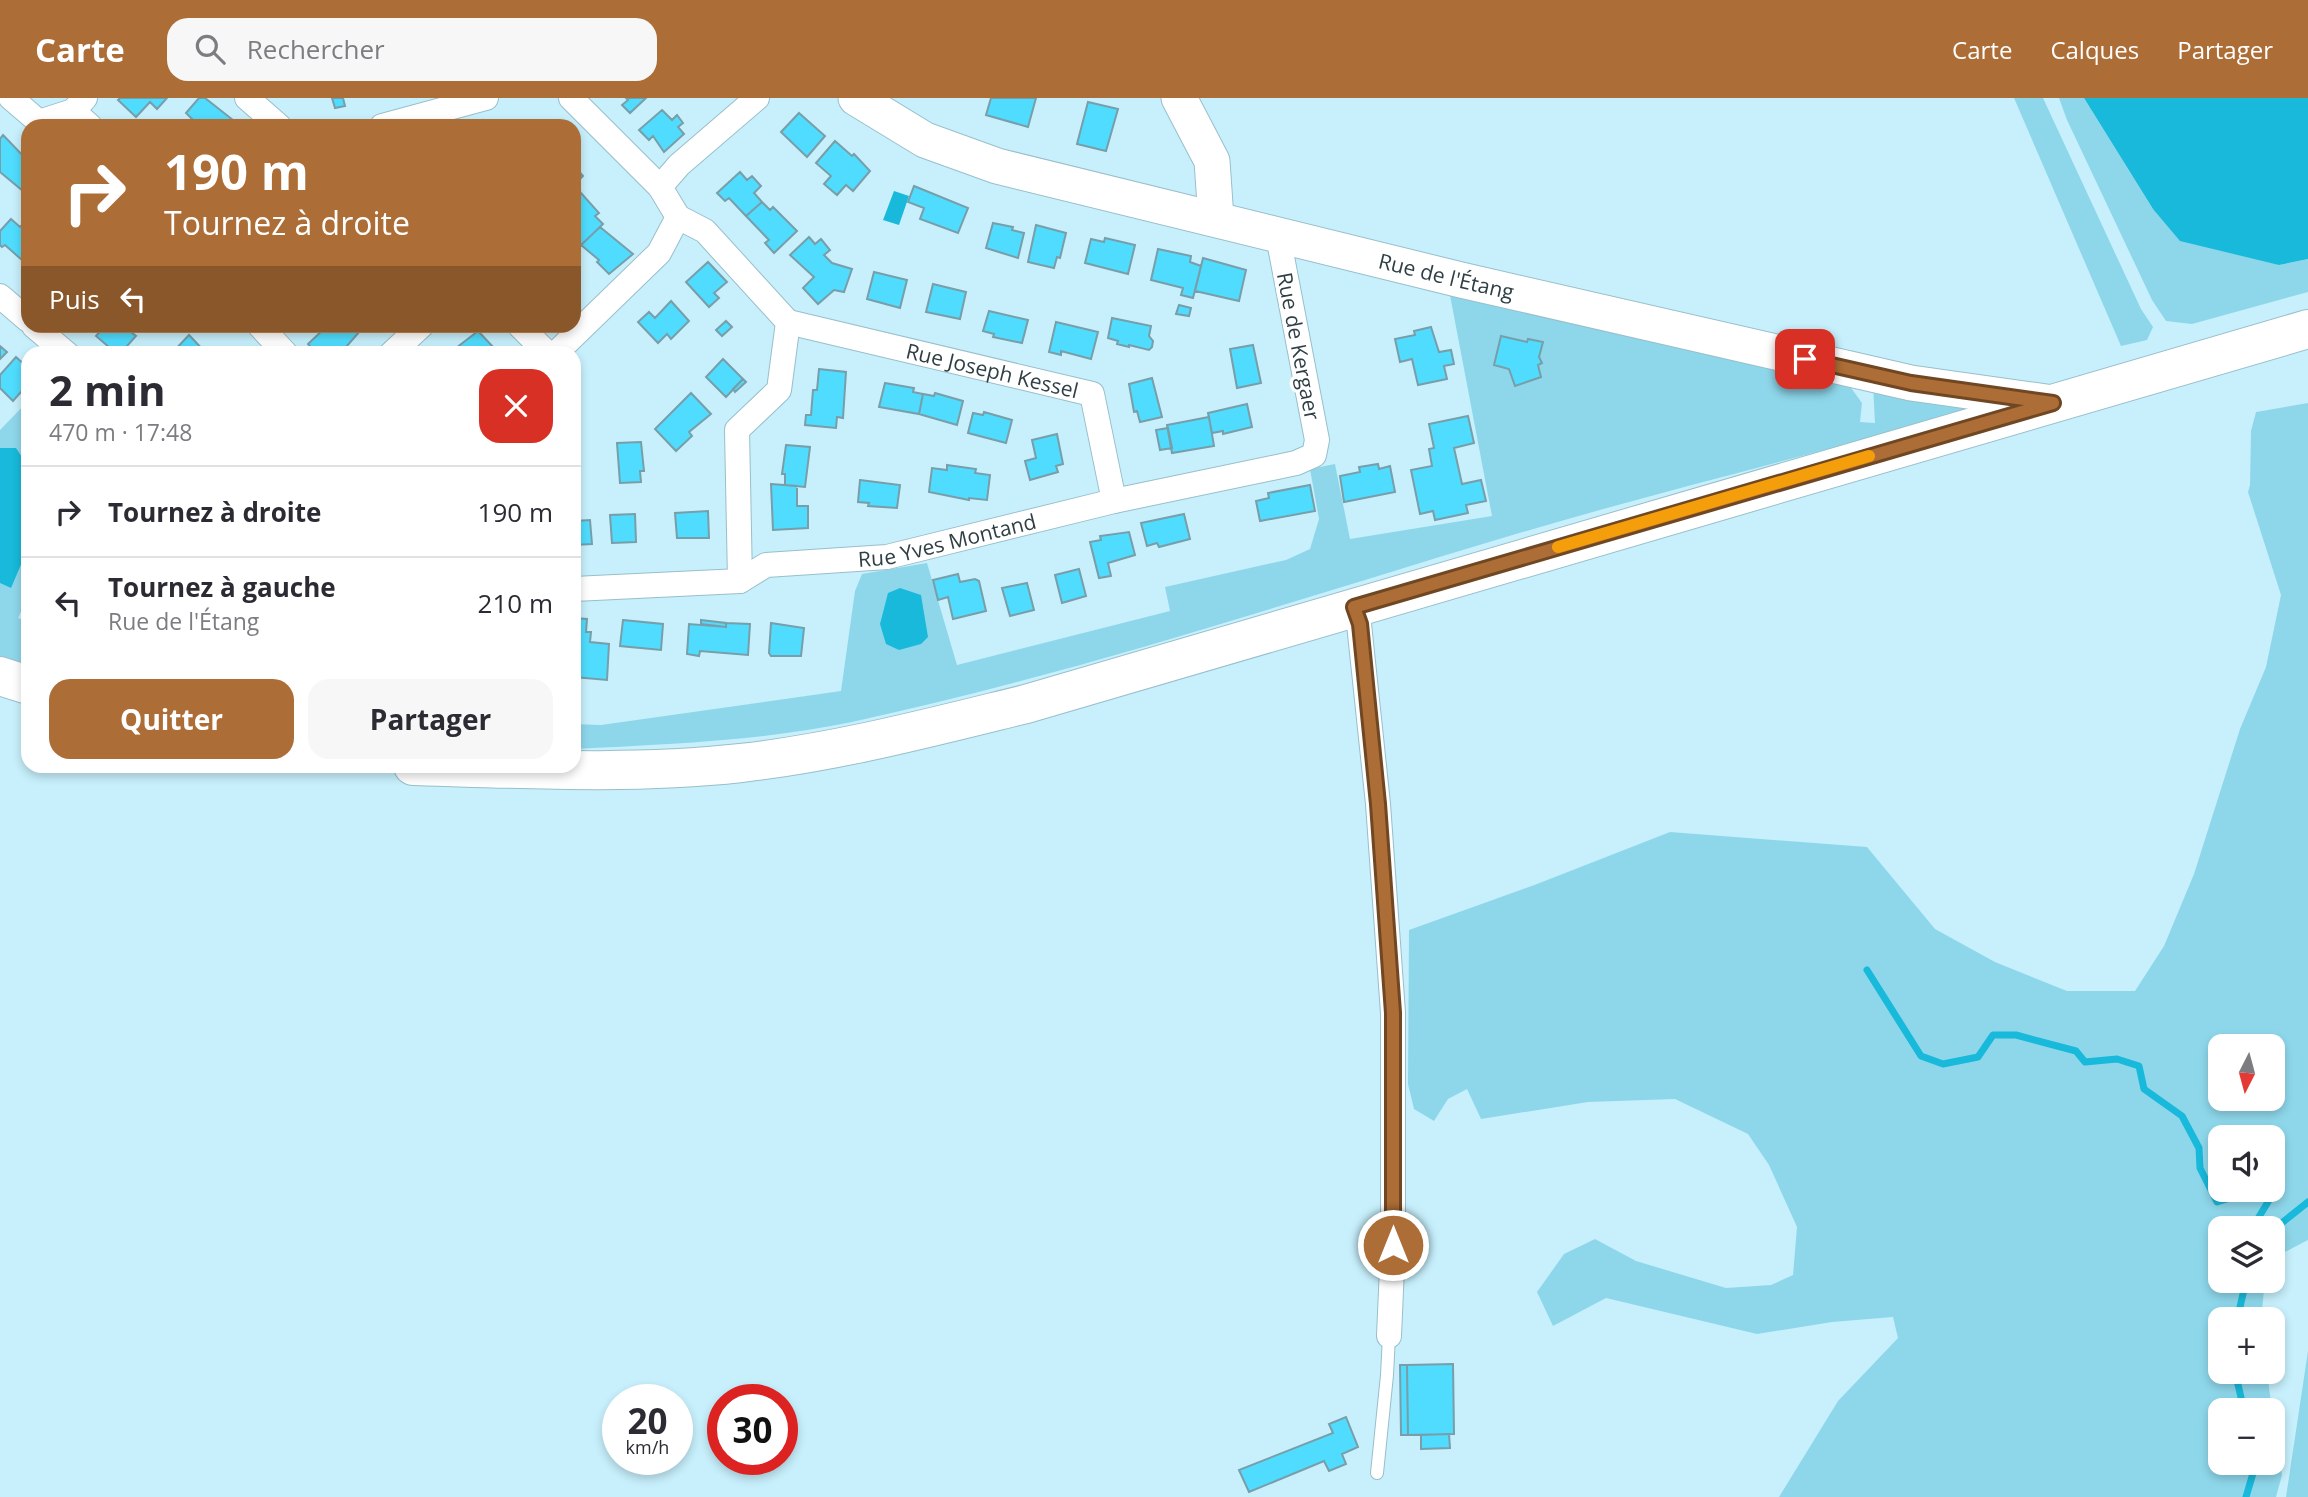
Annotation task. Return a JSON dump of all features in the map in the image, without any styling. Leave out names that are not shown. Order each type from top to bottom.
[{"type":"main road","points":[[581,771],[649,770],[742,763],[869,743],[1026,704],[2308,329]]},
{"type":"main road","points":[[0,676],[21,683]]},
{"type":"street","points":[[10,98],[35,119]]},
{"type":"street","points":[[247,98],[271,119]]},
{"type":"street","points":[[408,119],[486,98]]},
{"type":"street","points":[[571,98],[660,187],[678,218],[705,231],[788,322],[779,390],[737,430],[740,581]]},
{"type":"street","points":[[660,187],[679,165],[757,98]]},
{"type":"street","name":"Rue de l'Étang","points":[[856,98],[925,140],[998,166],[1461,280],[1911,383],[2053,403]]},
{"type":"street","points":[[1179,98],[1212,161],[1216,219]]},
{"type":"street","points":[[52,119],[83,112]]},
{"type":"street","points":[[581,329],[659,253],[678,218]]},
{"type":"street","name":"Rue de Kergaer","points":[[1278,236],[1317,440],[1314,455]]},
{"type":"street","points":[[0,296],[21,314]]},
{"type":"street","name":"Rue Joseph Kessel","points":[[788,322],[1092,394],[1114,501]]},
{"type":"street","points":[[42,333],[58,346]]},
{"type":"street","points":[[266,333],[279,346]]},
{"type":"street","points":[[400,346],[414,333]]},
{"type":"street","points":[[527,333],[540,346]]},
{"type":"street","points":[[563,346],[577,333]]},
{"type":"street","name":"Rue Yves Montand","points":[[581,589],[740,581],[766,565],[887,557],[1114,501],[1296,463],[1314,455]]},
{"type":"street","points":[[1354,607],[1360,624],[1378,804],[1393,1013],[1393,1245],[1389,1336]]},
{"type":"lane","points":[[1377,1473],[1389,1336]]},
{"type":"shaded area","points":[[2014,98],[2043,98],[2141,309],[2153,327],[2147,340],[2121,346]]},
{"type":"shaded area","points":[[2059,98],[2084,98],[2153,209],[2279,265],[2308,259],[2308,292],[2192,324],[2166,321],[2152,300]]},
{"type":"shaded area","points":[[2084,98],[2308,98],[2308,259],[2279,265],[2180,241],[2153,209]]},
{"type":"shaded area","points":[[894,191],[909,196],[899,225],[883,220]]},
{"type":"shaded area","points":[[1449,290],[1849,385],[1862,403],[1860,422],[1875,423],[1873,385],[1993,403],[1558,522],[1095,661],[934,703],[852,722],[783,734],[581,749],[581,724],[601,725],[841,691],[855,591],[862,574],[927,563],[957,665],[1170,611],[1165,587],[1286,560],[1310,549],[1319,519],[1310,469],[1335,464],[1350,539],[1492,516]]},
{"type":"shaded area","points":[[2308,403],[2308,1240],[2285,1252],[2285,1216],[2208,1216],[2208,1293],[2264,1293],[2262,1307],[2208,1307],[2208,1384],[2269,1384],[2270,1398],[2208,1398],[2208,1475],[2282,1475],[2276,1497],[1779,1497],[1838,1401],[1898,1338],[1893,1317],[1832,1322],[1757,1334],[1606,1298],[1553,1326],[1537,1292],[1564,1254],[1595,1239],[1636,1261],[1726,1288],[1771,1285],[1793,1275],[1797,1227],[1769,1165],[1748,1134],[1675,1099],[1588,1102],[1481,1119],[1467,1089],[1448,1099],[1434,1121],[1414,1109],[1408,1084],[1409,930],[1670,832],[1867,847],[1935,929],[1995,962],[2067,991],[2135,991],[2164,946],[2194,874],[2240,729],[2266,667],[2281,595],[2248,492],[2251,431],[2256,412]]},
{"type":"shaded area","points":[[21,408],[21,611],[18,618],[21,619],[21,664],[0,656],[0,430]]},
{"type":"shaded area","points":[[0,448],[16,448],[21,456],[21,564],[11,588],[0,583]]},
{"type":"shaded area","points":[[900,588],[921,595],[928,637],[921,644],[899,650],[886,644],[880,624],[888,593]]},
{"type":"shaded area","points":[[2308,1351],[2308,1497],[2286,1497]]},
{"type":"building","points":[[167,98],[157,109],[150,102],[136,117],[118,100]]},
{"type":"building","points":[[199,98],[205,98],[232,119],[192,119],[186,113]]},
{"type":"building","points":[[332,98],[343,98],[345,106],[335,108]]},
{"type":"building","points":[[626,98],[646,98],[630,113],[622,105],[628,100]]},
{"type":"building","points":[[991,98],[1036,98],[1028,127],[986,115]]},
{"type":"building","points":[[1088,102],[1118,109],[1106,151],[1077,144]]},
{"type":"building","points":[[662,110],[672,120],[677,115],[683,123],[678,127],[684,134],[664,152],[653,136],[649,140],[639,130]]},
{"type":"building","points":[[799,113],[825,136],[807,157],[781,132]]},
{"type":"building","points":[[3,135],[21,154],[21,189],[0,172],[0,139]]},
{"type":"building","points":[[835,141],[852,156],[854,154],[870,171],[853,191],[846,185],[837,195],[824,184],[831,176],[816,163]]},
{"type":"building","points":[[740,172],[747,180],[752,176],[761,186],[754,193],[762,202],[746,216],[729,198],[725,201],[717,193]]},
{"type":"building","points":[[914,186],[968,208],[958,233],[920,219],[924,208],[908,202]]},
{"type":"building","points":[[581,193],[599,213],[595,216],[603,224],[581,245]]},
{"type":"building","points":[[762,202],[770,210],[773,207],[797,231],[774,253],[765,243],[769,240],[746,216]]},
{"type":"building","points":[[11,219],[21,226],[21,259],[5,245],[0,245],[0,231]]},
{"type":"building","points":[[993,223],[1013,227],[1012,230],[1024,233],[1018,258],[986,248]]},
{"type":"building","points":[[1036,225],[1066,233],[1060,258],[1057,257],[1054,268],[1028,262]]},
{"type":"building","points":[[600,227],[633,254],[609,274],[597,262],[599,260],[581,245]]},
{"type":"building","points":[[809,237],[815,244],[821,239],[830,250],[824,255],[832,263],[852,269],[844,292],[834,290],[818,304],[803,288],[814,277],[790,255]]},
{"type":"building","points":[[1105,238],[1135,245],[1128,274],[1085,263],[1091,239],[1104,242]]},
{"type":"building","points":[[1158,249],[1191,256],[1190,262],[1201,266],[1193,298],[1181,295],[1183,288],[1151,280]]},
{"type":"building","points":[[1203,258],[1246,270],[1239,301],[1195,291]]},
{"type":"building","points":[[708,262],[727,282],[714,293],[719,298],[709,307],[686,282]]},
{"type":"building","points":[[874,272],[907,280],[900,308],[867,299]]},
{"type":"building","points":[[933,284],[966,292],[960,319],[926,312]]},
{"type":"building","points":[[671,301],[689,321],[671,339],[667,334],[658,343],[638,322],[649,312],[655,318]]},
{"type":"building","points":[[1179,305],[1191,308],[1189,316],[1176,314]]},
{"type":"building","points":[[989,311],[1028,320],[1022,343],[993,337],[994,334],[983,331]]},
{"type":"building","points":[[1112,318],[1151,326],[1149,336],[1153,341],[1152,347],[1149,350],[1129,347],[1108,338]]},
{"type":"building","points":[[726,321],[732,327],[722,336],[716,330]]},
{"type":"building","points":[[1056,322],[1098,332],[1091,359],[1061,351],[1061,355],[1049,352]]},
{"type":"building","points":[[1431,327],[1439,352],[1451,350],[1454,364],[1444,366],[1447,379],[1418,385],[1412,359],[1400,362],[1395,339],[1415,335],[1414,331]]},
{"type":"building","points":[[99,333],[132,333],[136,336],[127,346],[108,346],[96,336]]},
{"type":"building","points":[[320,333],[358,333],[347,346],[308,344]]},
{"type":"building","points":[[475,333],[480,333],[492,346],[459,346]]},
{"type":"building","points":[[189,335],[199,346],[179,346]]},
{"type":"building","points":[[1501,336],[1527,342],[1528,339],[1543,342],[1539,357],[1542,363],[1538,365],[1541,377],[1515,386],[1509,369],[1494,365]]},
{"type":"building","points":[[1253,345],[1261,383],[1237,388],[1230,349]]},
{"type":"building","points":[[0,346],[7,352],[0,359]]},
{"type":"building","points":[[16,357],[21,362],[21,392],[13,401],[0,388],[0,375]]},
{"type":"building","points":[[723,359],[743,379],[726,397],[706,377]]},
{"type":"building","points":[[819,369],[846,372],[843,418],[837,417],[836,428],[805,425],[806,415],[811,415],[813,390],[817,390]]},
{"type":"building","points":[[1152,378],[1162,417],[1140,422],[1137,411],[1134,412],[1129,384]]},
{"type":"building","points":[[743,379],[746,382],[735,392],[733,389]]},
{"type":"building","points":[[885,383],[914,388],[913,392],[923,394],[919,414],[879,407]]},
{"type":"building","points":[[691,393],[711,414],[689,432],[692,436],[676,451],[655,429]]},
{"type":"building","points":[[935,393],[963,401],[957,425],[919,414],[923,394],[934,396]]},
{"type":"building","points":[[1247,404],[1252,427],[1223,434],[1223,431],[1212,433],[1208,413]]},
{"type":"building","points":[[984,412],[1012,420],[1006,443],[968,433],[973,413],[983,415]]},
{"type":"building","points":[[1468,416],[1474,443],[1454,448],[1462,484],[1481,480],[1486,501],[1466,505],[1468,513],[1435,520],[1433,511],[1420,514],[1411,470],[1432,466],[1429,449],[1434,448],[1429,424]]},
{"type":"building","points":[[1209,417],[1214,446],[1172,453],[1167,425]]},
{"type":"building","points":[[1168,428],[1172,448],[1160,450],[1156,430]]},
{"type":"building","points":[[1057,434],[1063,464],[1056,466],[1058,472],[1030,480],[1025,461],[1036,458],[1032,440]]},
{"type":"building","points":[[641,442],[644,471],[640,471],[641,482],[620,483],[617,443]]},
{"type":"building","points":[[786,445],[810,447],[805,487],[785,485],[785,474],[782,474]]},
{"type":"building","points":[[1378,464],[1379,469],[1390,466],[1395,492],[1344,502],[1340,476],[1360,472],[1359,467]]},
{"type":"building","points":[[947,465],[976,469],[975,473],[990,475],[987,500],[969,500],[929,492],[932,468],[947,470]]},
{"type":"building","points":[[860,480],[900,485],[897,508],[868,506],[869,503],[858,502]]},
{"type":"building","points":[[771,484],[797,486],[797,506],[808,506],[808,528],[773,530]]},
{"type":"building","points":[[1310,485],[1315,511],[1260,521],[1256,501],[1269,498],[1268,493]]},
{"type":"building","points":[[708,511],[709,538],[677,538],[675,513]]},
{"type":"building","points":[[635,514],[636,542],[612,543],[610,515]]},
{"type":"building","points":[[1184,514],[1190,539],[1159,547],[1157,543],[1147,546],[1141,523]]},
{"type":"building","points":[[590,520],[592,544],[581,545],[581,521]]},
{"type":"building","points":[[1129,532],[1135,555],[1108,563],[1111,576],[1099,578],[1090,542],[1101,540],[1100,536]]},
{"type":"building","points":[[1079,569],[1086,596],[1062,603],[1055,575]]},
{"type":"building","points":[[958,574],[960,582],[975,579],[979,581],[986,611],[953,619],[948,597],[938,600],[933,580]]},
{"type":"building","points":[[1027,583],[1034,610],[1010,616],[1002,588]]},
{"type":"building","points":[[581,619],[587,619],[586,632],[591,632],[590,642],[609,644],[607,680],[581,678]]},
{"type":"building","points":[[623,620],[663,624],[661,650],[620,646]]},
{"type":"building","points":[[701,620],[726,623],[726,627],[701,624]]},
{"type":"building","points":[[726,623],[750,624],[748,655],[700,651],[699,656],[687,654],[689,624],[726,627]]},
{"type":"building","points":[[771,623],[804,628],[801,656],[771,656]]},
{"type":"building","points":[[1453,1364],[1454,1434],[1408,1435],[1407,1365]]},
{"type":"building","points":[[1400,1365],[1407,1365],[1408,1435],[1401,1435]]},
{"type":"building","points":[[1346,1417],[1358,1447],[1342,1454],[1346,1464],[1329,1471],[1324,1461],[1249,1492],[1239,1470],[1333,1433],[1329,1424]]},
{"type":"building","points":[[1449,1434],[1450,1448],[1421,1449],[1421,1435]]},
{"type":"waterway","points":[[1867,970],[1921,1056],[1943,1064],[1978,1057],[1993,1035],[2016,1035],[2076,1051],[2085,1062],[2117,1059],[2139,1066],[2144,1089],[2182,1116],[2199,1148],[2200,1168],[2208,1184]]},
{"type":"waterway","points":[[2259,1216],[2268,1202]]},
{"type":"waterway","points":[[2285,1220],[2308,1202]]},
{"type":"waterway","points":[[2240,1307],[2243,1293]]},
{"type":"waterway","points":[[2238,1384],[2241,1398]]},
{"type":"waterway","points":[[2246,1497],[2252,1475]]},
{"type":"slow traffic","points":[[1558,547],[1869,456]]},
{"type":"route","points":[[1393,1245],[1393,1013],[1378,804],[1360,624],[1354,607],[2053,403],[1911,383],[1805,359]]}]
